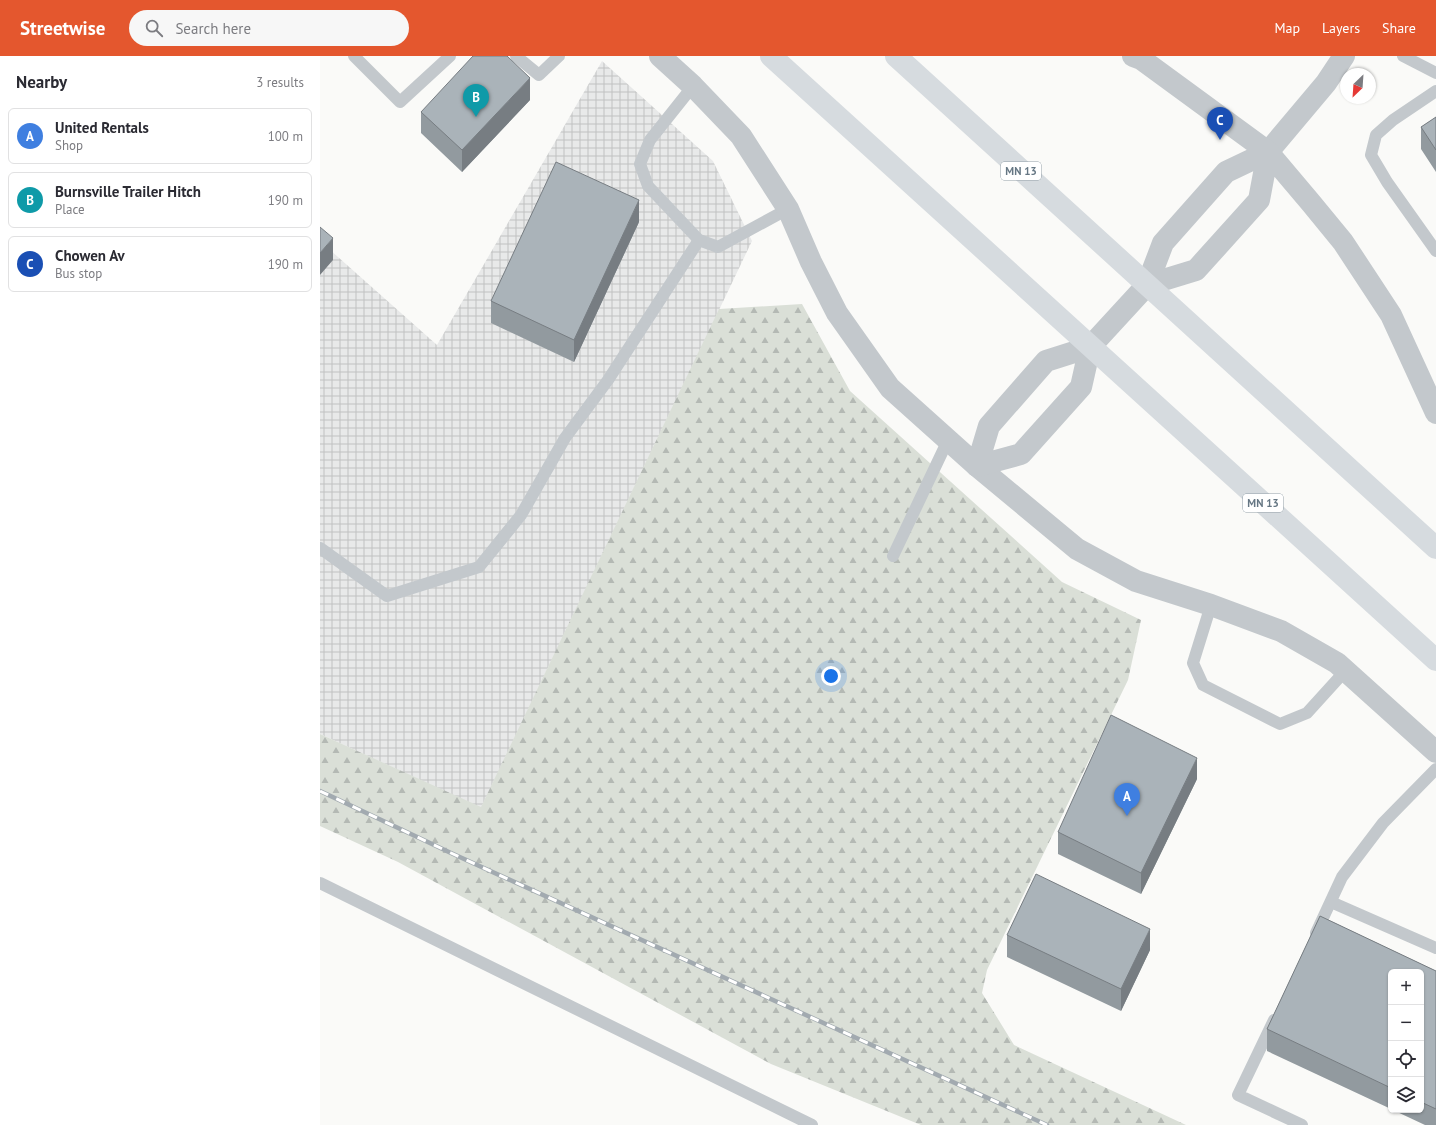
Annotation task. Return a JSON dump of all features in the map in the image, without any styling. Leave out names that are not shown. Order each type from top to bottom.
[{"type":"highway","name":"MN 13","points":[[771,56],[1436,660]]},
{"type":"highway","name":"MN 13","points":[[896,56],[1436,548]]},
{"type":"street","points":[[660,56],[741,136],[788,209],[811,262],[837,313],[890,388],[977,466],[1077,550],[1136,581],[1211,605],[1281,631],[1338,663],[1436,752]]},
{"type":"street","points":[[1133,56],[1141,59],[1268,152],[1344,242],[1390,315],[1433,400]]},
{"type":"street","points":[[977,466],[1021,454],[1081,387],[1090,347],[1146,285],[1163,243],[1226,172],[1268,152],[1326,83],[1344,56]]},
{"type":"street","points":[[1146,285],[1196,270],[1259,200],[1268,152]]},
{"type":"street","points":[[977,466],[989,426],[1046,361],[1090,347]]},
{"type":"lane","points":[[354,56],[400,102],[450,56]]},
{"type":"lane","points":[[516,56],[539,75],[560,56]]},
{"type":"lane","points":[[1403,56],[1436,73]]},
{"type":"lane","points":[[692,86],[650,140],[640,164],[648,186],[699,240],[718,247],[788,209]]},
{"type":"lane","points":[[1436,91],[1392,120],[1376,135],[1371,155],[1387,182],[1436,251]]},
{"type":"lane","points":[[320,548],[388,596],[479,567],[521,515],[565,438],[625,355],[699,240]]},
{"type":"lane","points":[[893,556],[948,440]]},
{"type":"lane","points":[[1211,605],[1193,663],[1203,685],[1280,724],[1307,713],[1346,670]]},
{"type":"lane","points":[[1310,945],[1342,878],[1383,823],[1436,769]]},
{"type":"lane","points":[[320,883],[812,1125]]},
{"type":"lane","points":[[1331,902],[1436,948]]},
{"type":"lane","points":[[1279,1009],[1238,1095],[1302,1125]]},
{"type":"shaded area","points":[[602,61],[713,161],[752,241],[481,808],[320,734],[320,241],[437,345]]},
{"type":"green space","points":[[802,304],[850,391],[1062,582],[1141,620],[1128,680],[987,970],[982,993],[1014,1045],[1186,1125],[921,1125],[771,1064],[398,862],[320,826],[320,734],[481,807],[719,309]]},
{"type":"building","points":[[473,56],[507,56],[530,78],[462,150],[421,112]]},
{"type":"building","points":[[1436,117],[1436,150],[1421,127]]},
{"type":"building","points":[[556,162],[639,200],[574,340],[491,301]]},
{"type":"building","points":[[320,227],[333,238],[320,253]]},
{"type":"building","points":[[1111,715],[1197,758],[1141,873],[1058,832]]},
{"type":"building","points":[[1036,874],[1150,929],[1121,989],[1007,935]]},
{"type":"building","points":[[1320,916],[1436,971],[1436,1109],[1424,1103],[1424,969],[1388,969],[1388,1087],[1267,1029]]},
{"type":"railway","points":[[320,791],[451,853],[1047,1125]]},
{"type":"place","name":"Burnsville Trailer Hitch","points":[[476,117]]},
{"type":"place","name":"Chowen Av","points":[[1220,140]]},
{"type":"place","name":"United Rentals","points":[[1127,816]]}]
